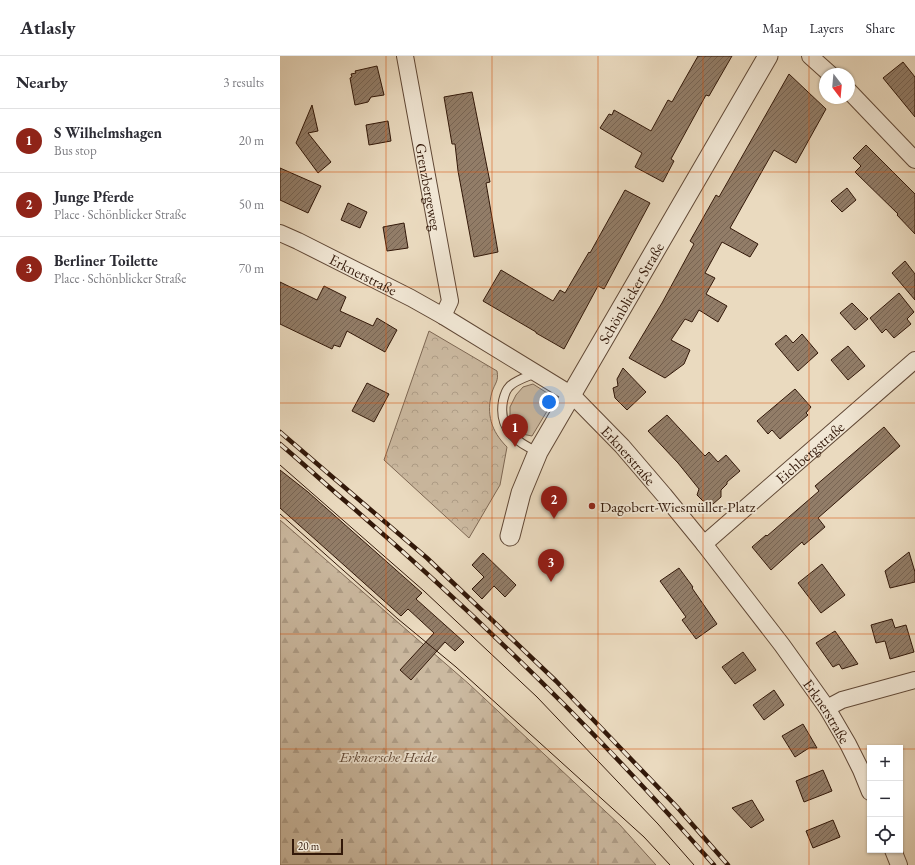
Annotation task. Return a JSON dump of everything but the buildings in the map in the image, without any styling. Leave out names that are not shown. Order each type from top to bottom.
[{"type":"street","name":"Grenzbergeweg","points":[[405,56],[450,301],[443,316]]},
{"type":"street","name":"Schönblicker Straße","points":[[510,536],[521,493],[538,452],[768,56]]},
{"type":"street","points":[[810,56],[823,68]]},
{"type":"street","points":[[855,97],[915,160]]},
{"type":"street","name":"Erknerstraße","points":[[280,233],[443,316],[572,395],[622,446],[704,544],[782,645],[827,708],[848,744],[867,785]]},
{"type":"street","name":"Eichbergstraße","points":[[704,544],[915,360]]},
{"type":"street","points":[[827,708],[842,700],[915,680]]},
{"type":"street","points":[[894,853],[899,865]]},
{"type":"lane","points":[[536,373],[519,380],[508,387],[504,394],[502,408],[504,421],[509,432],[518,441],[538,452]]},
{"type":"green space","points":[[429,331],[497,371],[497,380],[490,400],[490,415],[491,422],[497,435],[507,447],[500,485],[469,538],[384,460]]},
{"type":"green space","points":[[533,384],[555,398],[532,436],[522,434],[516,429],[510,417],[510,407],[516,395],[523,387]]},
{"type":"green space","name":"Erknersche Heide","points":[[280,520],[469,684],[620,825],[656,865],[280,865]]},
{"type":"tram line","points":[[280,465],[424,591],[537,697],[658,824],[694,865]]},
{"type":"tram line","points":[[280,514],[398,619],[456,667],[644,837],[670,865]]},
{"type":"railway","points":[[280,432],[427,558],[556,681],[677,807],[728,865]]},
{"type":"railway","points":[[280,444],[399,548],[493,635],[584,725],[672,817],[714,865]]},
{"type":"place","name":"S Wilhelmshagen","points":[[515,447]]},
{"type":"place","name":"Dagobert-Wiesmüller-Platz","points":[[592,506]]},
{"type":"place","name":"Junge Pferde","points":[[554,519]]},
{"type":"place","name":"Berliner Toilette","points":[[551,582]]}]
